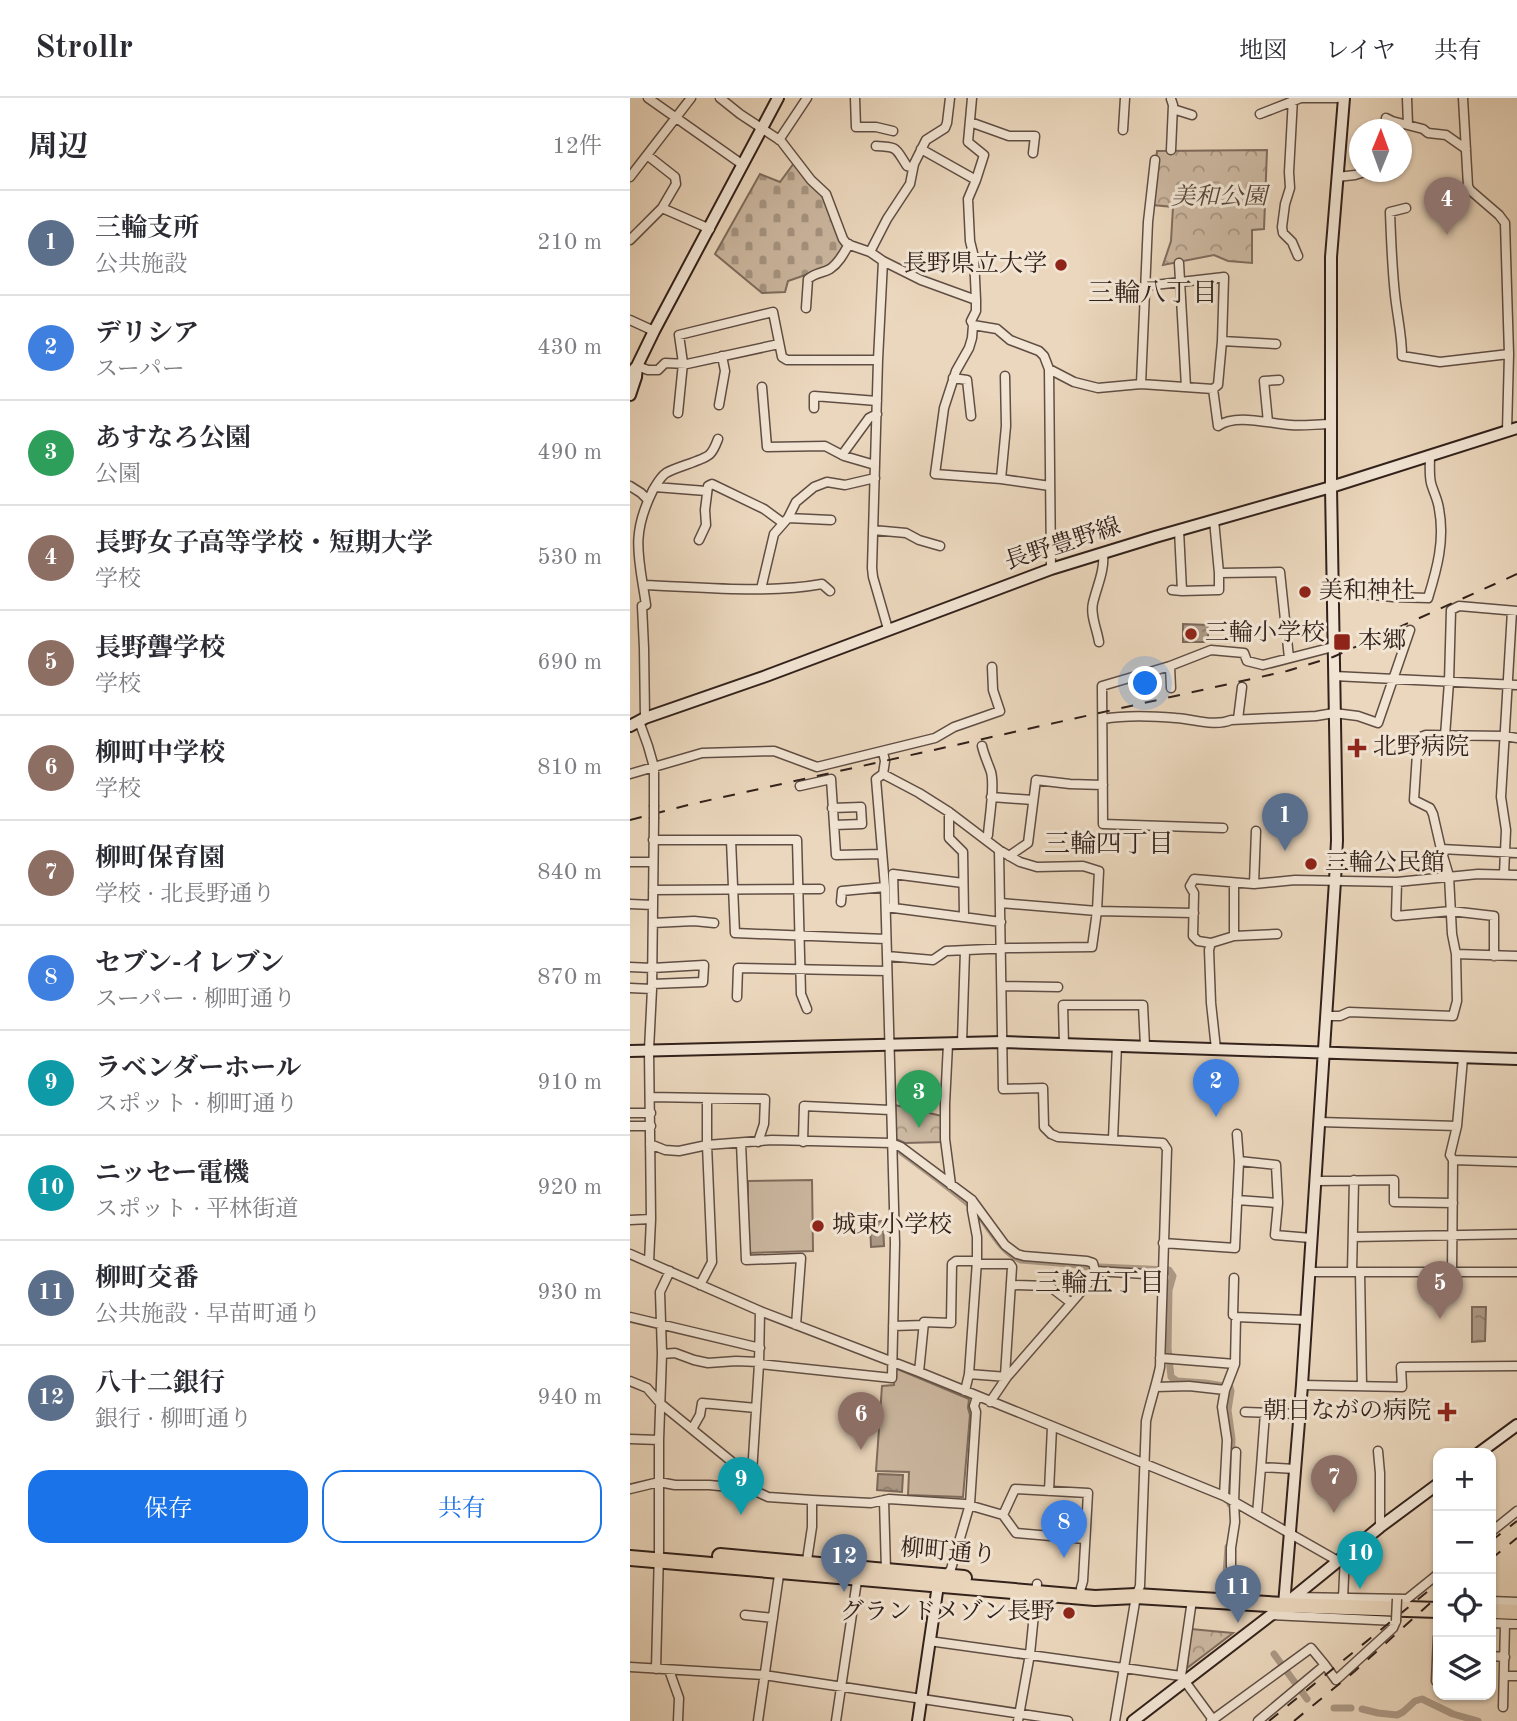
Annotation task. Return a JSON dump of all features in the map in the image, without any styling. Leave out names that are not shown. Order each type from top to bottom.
[{"type":"highway","name":"柳町通り","points":[[630,1549],[659,1556]]},
{"type":"highway","name":"柳町通り","points":[[630,1558],[659,1556],[1037,1588],[1096,1588],[1136,1596]]},
{"type":"highway","name":"柳町通り","points":[[858,1572],[886,1570],[942,1581]]},
{"type":"highway","name":"柳町通り","points":[[1037,1588],[1095,1598],[1136,1596],[1192,1600],[1289,1601],[1433,1610]]},
{"type":"highway","points":[[1496,1611],[1517,1612]]},
{"type":"street","points":[[648,98],[743,165]]},
{"type":"street","points":[[630,177],[691,98]]},
{"type":"street","points":[[720,98],[779,140],[811,180],[826,194],[843,239],[849,244],[870,252],[922,280],[976,300]]},
{"type":"street","points":[[630,395],[636,377],[634,370],[778,98]]},
{"type":"street","points":[[779,140],[807,98]]},
{"type":"street","points":[[855,98],[856,127],[876,127],[893,131]]},
{"type":"street","points":[[870,252],[910,184],[913,168],[926,140],[945,128],[950,98]]},
{"type":"street","points":[[972,98],[968,142],[984,155],[968,199],[976,311],[971,321],[973,325],[969,348],[953,378],[944,408],[935,474],[1050,486]]},
{"type":"street","points":[[1123,130],[1125,98]]},
{"type":"street","points":[[1169,98],[1173,110],[1171,150]]},
{"type":"street","points":[[1260,114],[1301,98],[1337,98]]},
{"type":"street","points":[[1289,1601],[1289,1533],[1303,1385],[1337,840],[1332,591],[1331,257],[1344,98]]},
{"type":"street","points":[[1407,98],[1408,119]]},
{"type":"street","points":[[1463,98],[1468,186],[1499,215],[1505,226],[1509,354],[1513,372],[1512,429]]},
{"type":"street","points":[[1293,100],[1290,188],[1282,227],[1298,256]]},
{"type":"street","points":[[1173,110],[1192,115]]},
{"type":"street","points":[[970,122],[1009,136],[1035,135],[1033,153]]},
{"type":"street","points":[[1412,126],[1428,133],[1446,135],[1466,149]]},
{"type":"street","points":[[876,146],[893,146],[907,166],[913,168]]},
{"type":"street","points":[[921,149],[976,180]]},
{"type":"street","points":[[630,240],[662,208],[676,184],[675,177],[647,155]]},
{"type":"street","points":[[1141,384],[1148,222],[1155,160]]},
{"type":"street","points":[[1337,177],[1349,176]]},
{"type":"street","points":[[662,208],[710,229]]},
{"type":"street","points":[[1406,208],[1390,212],[1402,356],[1440,362],[1509,354]]},
{"type":"street","points":[[1505,226],[1517,226]]},
{"type":"street","points":[[806,309],[808,279],[831,269],[849,244]]},
{"type":"street","points":[[883,261],[873,577],[888,629]]},
{"type":"street","points":[[1179,263],[1186,387]]},
{"type":"street","points":[[1049,369],[1074,382],[1098,388],[1141,384],[1213,389],[1218,385],[1224,277],[1146,286]]},
{"type":"street","points":[[678,413],[683,363],[679,335],[773,312],[782,357],[788,360],[878,360]]},
{"type":"street","points":[[630,320],[654,331]]},
{"type":"street","points":[[973,325],[997,329],[1010,340],[1045,356],[1049,369],[1051,569]]},
{"type":"street","points":[[1222,341],[1276,344]]},
{"type":"street","points":[[634,370],[658,370],[665,363],[687,364],[779,344]]},
{"type":"street","points":[[719,405],[725,371],[722,356]]},
{"type":"street","points":[[1001,479],[1006,426],[1005,376]]},
{"type":"street","points":[[953,378],[967,380],[971,416]]},
{"type":"street","points":[[1268,422],[1264,381],[1279,380]]},
{"type":"street","points":[[762,387],[767,447],[825,446],[842,455],[875,465]]},
{"type":"street","points":[[1213,389],[1218,426],[1246,419],[1293,426],[1331,424]]},
{"type":"street","points":[[814,408],[814,396],[877,401]]},
{"type":"street","points":[[842,455],[869,418],[877,414]]},
{"type":"street","name":"長野豊野線","points":[[638,722],[1051,569],[1331,487],[1512,429]]},
{"type":"street","points":[[649,1262],[649,1050],[654,767],[649,746],[638,722],[645,648],[642,606],[646,605],[635,539],[637,521],[647,499],[663,475],[709,456],[718,439]]},
{"type":"street","points":[[1332,591],[1428,598],[1439,561],[1441,537],[1440,511],[1431,485],[1430,455]]},
{"type":"street","points":[[761,589],[774,534],[786,521],[796,502],[814,487],[827,482],[845,485],[875,478]]},
{"type":"street","points":[[699,540],[706,525],[706,491],[712,484],[786,521],[831,520]]},
{"type":"street","points":[[630,486],[647,499]]},
{"type":"street","points":[[655,487],[706,491]]},
{"type":"street","points":[[1172,590],[1219,590],[1214,520]]},
{"type":"street","points":[[873,530],[906,533],[940,546]]},
{"type":"street","points":[[1180,530],[1182,591]]},
{"type":"street","points":[[1099,642],[1093,604],[1104,565],[1103,553]]},
{"type":"street","points":[[1219,573],[1280,572],[1289,658]]},
{"type":"street","points":[[643,585],[761,589],[801,588],[822,584],[830,591]]},
{"type":"street","points":[[1446,736],[1451,610],[1460,606],[1515,611],[1513,685],[1505,736],[1501,797],[1506,830],[1504,874]]},
{"type":"street","points":[[1103,719],[1119,716],[1222,723],[1238,719],[1334,713],[1358,716],[1378,723],[1410,630]]},
{"type":"street","points":[[1223,828],[1102,824],[1102,686],[1170,666],[1211,650],[1244,653],[1247,661],[1263,665],[1333,647]]},
{"type":"street","points":[[1170,666],[1171,688]]},
{"type":"street","points":[[630,774],[702,753],[774,751],[817,767],[935,738],[954,727],[1000,711],[993,690],[992,667]]},
{"type":"street","points":[[1334,676],[1513,685]]},
{"type":"street","points":[[1238,719],[1242,687]]},
{"type":"street","points":[[1326,1016],[1340,1016],[1349,1012],[1453,1016],[1457,1001],[1456,954],[1452,934],[1449,876],[1433,814],[1430,808],[1414,800],[1418,738],[1426,735],[1517,738]]},
{"type":"street","points":[[982,746],[986,764],[992,773],[988,835],[985,839]]},
{"type":"street","points":[[883,752],[883,774],[876,779],[885,887],[890,907]]},
{"type":"street","points":[[883,774],[949,812],[999,850],[1020,862],[1037,867],[1083,866],[1099,871],[1092,947],[946,951],[933,960],[887,956]]},
{"type":"street","points":[[800,786],[831,779],[836,855],[883,854]]},
{"type":"street","points":[[1009,856],[1028,843],[1036,780],[1103,785]]},
{"type":"street","points":[[991,797],[1033,800]]},
{"type":"street","points":[[832,808],[861,807],[862,824],[834,825]]},
{"type":"street","points":[[861,810],[878,810]]},
{"type":"street","points":[[949,812],[949,838],[963,852],[964,916]]},
{"type":"street","points":[[1254,884],[1256,831]]},
{"type":"street","points":[[653,840],[797,840],[799,968],[801,994],[807,1009]]},
{"type":"street","points":[[731,840],[734,933],[886,939]]},
{"type":"street","points":[[1441,849],[1517,853]]},
{"type":"street","points":[[999,850],[1003,1089],[1042,1088],[1044,1127],[1058,1137],[1163,1143],[1167,1149],[1162,1272],[1166,1358],[1160,1367],[1146,1421],[1140,1586],[1136,1596],[1115,1721]]},
{"type":"street","points":[[630,862],[653,862]]},
{"type":"street","points":[[662,1354],[676,1353],[708,1363],[736,1361],[892,1378],[895,1243],[886,939],[892,874],[963,883]]},
{"type":"street","points":[[1277,934],[1234,936],[1211,943],[1198,941],[1193,936],[1194,893],[1190,886],[1194,879],[1254,884],[1295,880],[1397,882],[1449,876],[1517,875]]},
{"type":"street","points":[[1397,882],[1396,916],[1451,911],[1494,916],[1494,956]]},
{"type":"street","points":[[1234,883],[1234,936]]},
{"type":"street","points":[[841,902],[842,891],[885,887]]},
{"type":"street","points":[[653,890],[820,889]]},
{"type":"street","points":[[1000,903],[1097,911],[1194,913]]},
{"type":"street","points":[[630,904],[653,905]]},
{"type":"street","points":[[890,907],[1001,922]]},
{"type":"street","points":[[653,923],[714,923]]},
{"type":"street","points":[[1211,943],[1211,1003],[1216,1049]]},
{"type":"street","points":[[962,1044],[965,951]]},
{"type":"street","points":[[1456,954],[1517,956]]},
{"type":"street","points":[[630,967],[704,965],[703,982],[630,988]]},
{"type":"street","points":[[737,997],[738,968],[887,971]]},
{"type":"street","points":[[1002,986],[1058,987]]},
{"type":"street","points":[[1064,1044],[1063,1005],[1113,1004],[1143,1005],[1145,1046]]},
{"type":"street","points":[[630,1051],[1003,1042],[1517,1059]]},
{"type":"street","points":[[948,1044],[945,1139],[951,1185]]},
{"type":"street","points":[[1113,1139],[1117,1045]]},
{"type":"street","points":[[1452,1272],[1453,1160],[1450,1155],[1457,1126],[1463,1058]]},
{"type":"street","points":[[650,1097],[765,1099],[764,1124],[758,1142]]},
{"type":"street","points":[[701,1285],[712,1259],[707,1145],[708,1098]]},
{"type":"street","points":[[803,1142],[804,1106],[890,1110]]},
{"type":"street","points":[[630,1112],[651,1113]]},
{"type":"street","points":[[1320,1122],[1457,1126]]},
{"type":"street","points":[[630,1126],[650,1126]]},
{"type":"street","points":[[1163,1243],[1235,1248],[1240,1161],[1237,1134]]},
{"type":"street","points":[[650,1144],[665,1150],[679,1151],[707,1145],[758,1142],[891,1143],[901,1147],[951,1185],[972,1205],[1005,1245],[1017,1254],[1093,1263],[1093,1278],[1006,1377],[990,1402]]},
{"type":"street","points":[[741,1143],[746,1260],[801,1258],[796,1325]]},
{"type":"street","points":[[1453,1160],[1517,1162]]},
{"type":"street","points":[[1240,1161],[1276,1165],[1278,1203],[1275,1235],[1311,1238]]},
{"type":"street","points":[[1316,1181],[1394,1180],[1394,1202],[1453,1203]]},
{"type":"street","points":[[1354,1181],[1353,1237],[1362,1387]]},
{"type":"street","points":[[1237,1200],[1278,1203]]},
{"type":"street","points":[[965,1391],[968,1387],[978,1237],[972,1205]]},
{"type":"street","points":[[630,1220],[651,1219]]},
{"type":"street","points":[[1353,1237],[1517,1234]]},
{"type":"street","points":[[630,1254],[760,1311],[919,1372],[1229,1499],[1289,1533],[1341,1558]]},
{"type":"street","points":[[919,1372],[924,1322],[951,1323],[952,1264],[956,1261],[977,1262],[1010,1264],[1012,1267],[1006,1377]]},
{"type":"street","points":[[656,1669],[662,1354],[660,1293],[670,1271]]},
{"type":"street","points":[[1095,1271],[1162,1272]]},
{"type":"street","points":[[1309,1272],[1517,1272]]},
{"type":"street","points":[[1231,1566],[1236,1522],[1229,1499],[1227,1440],[1222,1407],[1235,1364],[1234,1278]]},
{"type":"street","points":[[1012,1285],[1049,1286],[1070,1303]]},
{"type":"street","points":[[751,1484],[760,1311]]},
{"type":"street","points":[[630,1317],[760,1348]]},
{"type":"street","points":[[1236,1317],[1306,1320]]},
{"type":"street","points":[[893,1326],[924,1325]]},
{"type":"street","points":[[1166,1358],[1235,1364]]},
{"type":"street","points":[[1303,1385],[1402,1387],[1402,1367],[1517,1366]]},
{"type":"street","points":[[969,1374],[1006,1377]]},
{"type":"street","points":[[630,1381],[647,1388],[661,1404],[745,1473],[751,1484],[768,1497],[871,1503],[884,1500],[970,1504],[1003,1515],[1016,1533],[1085,1539]]},
{"type":"street","points":[[1156,1387],[1226,1387]]},
{"type":"street","points":[[918,1721],[929,1641],[942,1581],[951,1569],[970,1504],[976,1412],[974,1406],[977,1397]]},
{"type":"street","points":[[692,1429],[700,1415],[702,1404],[756,1408]]},
{"type":"street","points":[[1245,1412],[1300,1414]]},
{"type":"street","points":[[1257,1514],[1265,1413]]},
{"type":"street","points":[[1486,1448],[1517,1425]]},
{"type":"street","points":[[1049,1491],[1052,1427]]},
{"type":"street","points":[[630,1439],[659,1440]]},
{"type":"street","points":[[1378,1451],[1380,1527]]},
{"type":"street","points":[[1229,1499],[1236,1452]]},
{"type":"street","points":[[1261,1467],[1294,1469]]},
{"type":"street","points":[[630,1489],[659,1482],[676,1485],[751,1484]]},
{"type":"street","points":[[1133,1721],[1182,1678],[1271,1615],[1433,1488]]},
{"type":"street","points":[[1003,1515],[1015,1489],[1088,1493],[1081,1588]]},
{"type":"street","points":[[806,1568],[812,1527],[812,1500]]},
{"type":"street","points":[[884,1500],[886,1570]]},
{"type":"street","points":[[1496,1528],[1517,1511]]},
{"type":"street","points":[[1341,1558],[1343,1598]]},
{"type":"street","points":[[758,1721],[781,1565]]},
{"type":"street","points":[[836,1721],[858,1572]]},
{"type":"street","points":[[1289,1601],[1407,1599],[1437,1574]]},
{"type":"street","points":[[1019,1717],[1030,1654],[1037,1588]]},
{"type":"street","points":[[1192,1600],[1182,1678],[1213,1720],[1311,1647],[1336,1681],[1393,1628],[1396,1621],[1396,1599]]},
{"type":"street","points":[[1496,1601],[1517,1602]]},
{"type":"street","points":[[745,1615],[773,1618]]},
{"type":"street","points":[[1271,1615],[1396,1621]]},
{"type":"street","points":[[1496,1623],[1517,1624]]},
{"type":"street","points":[[1503,1707],[1505,1624]]},
{"type":"street","points":[[929,1641],[1182,1678]]},
{"type":"street","points":[[1496,1656],[1505,1657]]},
{"type":"street","points":[[1258,1721],[1325,1665]]},
{"type":"street","points":[[630,1667],[764,1675],[1019,1717],[1068,1721]]},
{"type":"street","points":[[669,1670],[679,1698],[678,1721]]},
{"type":"street","points":[[1504,1676],[1517,1676]]},
{"type":"green space","name":"美和公園","points":[[1267,150],[1264,229],[1252,230],[1252,263],[1228,261],[1214,255],[1163,265],[1171,241],[1173,207],[1153,205],[1157,151]]},
{"type":"green space","points":[[794,163],[821,193],[845,246],[833,263],[788,281],[785,292],[762,293],[715,254],[760,174],[780,182]]},
{"type":"green space","points":[[895,1105],[942,1116],[943,1142],[905,1143],[896,1139]]},
{"type":"green space","points":[[812,1180],[813,1251],[748,1253],[748,1181]]},
{"type":"green space","points":[[895,1368],[969,1399],[963,1497],[908,1495],[909,1472],[876,1471],[882,1386],[894,1385]]},
{"type":"green space","points":[[1191,1629],[1233,1633],[1187,1668]]},
{"type":"water","points":[[1183,624],[1208,625],[1208,642],[1183,642]]},
{"type":"water","points":[[883,1221],[884,1246],[871,1247],[870,1222]]},
{"type":"water","points":[[1472,1307],[1486,1307],[1485,1341],[1472,1342]]},
{"type":"water","points":[[878,1474],[903,1475],[902,1492],[877,1490]]},
{"type":"waterway","points":[[896,1148],[970,1205],[1012,1255],[1021,1260],[1088,1267]]},
{"type":"waterway","points":[[1100,1267],[1169,1270],[1173,1276],[1169,1290],[1168,1348],[1171,1377],[1177,1381],[1230,1387],[1230,1504]]},
{"type":"waterway","points":[[1226,1574],[1228,1547]]},
{"type":"waterway","points":[[1274,1654],[1307,1699]]},
{"type":"waterway","points":[[1362,1709],[1397,1715],[1422,1699],[1453,1714],[1478,1721]]},
{"type":"waterway","points":[[1334,1708],[1351,1708]]},
{"type":"railway","points":[[630,820],[1287,671],[1333,657],[1517,574]]},
{"type":"railway","points":[[1496,1537],[1517,1521]]},
{"type":"railway","points":[[1496,1555],[1517,1538]]},
{"type":"railway","points":[[1269,1721],[1433,1587]]},
{"type":"railway","points":[[1294,1721],[1355,1671],[1433,1601]]},
{"type":"place","name":"長野女子高等学校・短期大学","points":[[1447,235]]},
{"type":"place","name":"長野県立大学","points":[[1061,265]]},
{"type":"place","name":"美和神社","points":[[1305,592]]},
{"type":"place","name":"三輪小学校","points":[[1191,634]]},
{"type":"place","name":"本郷","points":[[1342,642]]},
{"type":"place","name":"北野病院","points":[[1357,748]]},
{"type":"place","name":"三輪支所","points":[[1285,851]]},
{"type":"place","name":"三輪公民館","points":[[1311,864]]},
{"type":"place","name":"デリシア","points":[[1216,1117]]},
{"type":"place","name":"あすなろ公園","points":[[919,1128]]},
{"type":"place","name":"城東小学校","points":[[818,1226]]},
{"type":"place","name":"長野聾学校","points":[[1440,1319]]},
{"type":"place","name":"朝日ながの病院","points":[[1447,1412]]},
{"type":"place","name":"柳町中学校","points":[[861,1450]]},
{"type":"place","name":"柳町保育園","points":[[1334,1513]]},
{"type":"place","name":"ラベンダーホール","points":[[741,1515]]},
{"type":"place","name":"セブン-イレブン","points":[[1064,1558]]},
{"type":"place","name":"ニッセー電機","points":[[1360,1589]]},
{"type":"place","name":"八十二銀行","points":[[844,1592]]},
{"type":"place","name":"グランドメゾン長野","points":[[1069,1613]]},
{"type":"place","name":"柳町交番","points":[[1238,1623]]},
{"type":"district","name":"三輪八丁目","points":[[1153,294]]},
{"type":"district","name":"三輪四丁目","points":[[1109,845]]},
{"type":"district","name":"三輪五丁目","points":[[1100,1284]]}]
